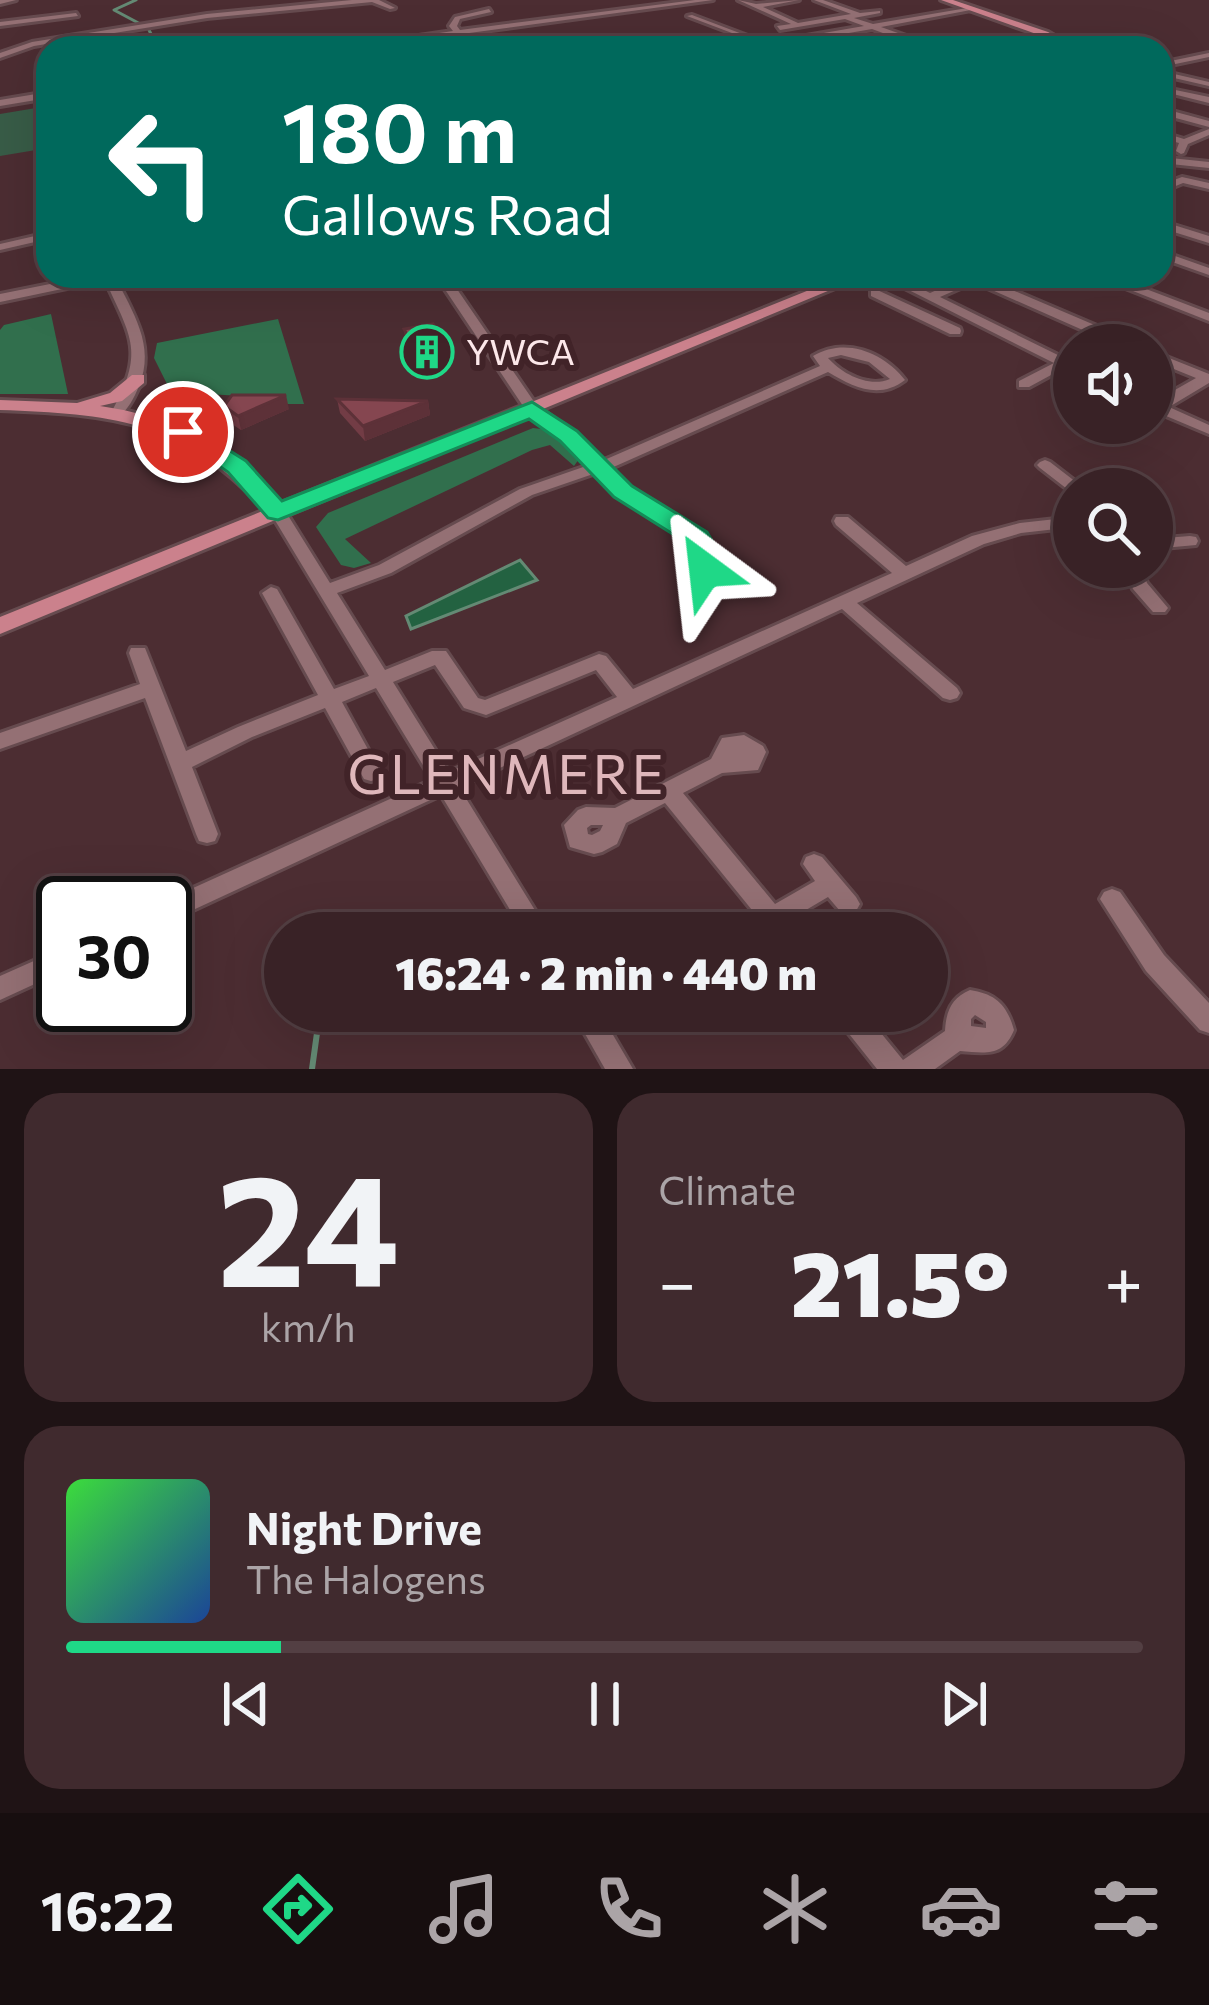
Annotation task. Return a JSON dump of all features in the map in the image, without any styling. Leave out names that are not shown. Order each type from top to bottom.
[{"type":"main road","points":[[945,0],[1049,36]]},
{"type":"main road","points":[[956,0],[973,9]]},
{"type":"main road","points":[[0,626],[828,288]]},
{"type":"main road","points":[[72,407],[116,397],[138,379]]},
{"type":"main road","points":[[0,405],[118,413],[183,432],[219,452],[278,512]]},
{"type":"street","points":[[0,2],[13,0]]},
{"type":"street","points":[[86,36],[266,5],[373,0],[392,8]]},
{"type":"street","points":[[598,0],[619,12]]},
{"type":"street","points":[[435,36],[710,0]]},
{"type":"street","points":[[741,0],[800,25]]},
{"type":"street","points":[[754,6],[796,0]]},
{"type":"street","points":[[817,0],[899,36]]},
{"type":"street","points":[[261,36],[266,5]]},
{"type":"street","points":[[823,36],[973,9]]},
{"type":"street","points":[[458,33],[453,26],[457,18],[488,10]]},
{"type":"street","points":[[780,28],[878,12]]},
{"type":"street","points":[[0,24],[76,15]]},
{"type":"street","points":[[690,16],[746,36]]},
{"type":"street","points":[[0,56],[36,44]]},
{"type":"street","points":[[1173,64],[1209,56]]},
{"type":"street","points":[[1173,65],[1178,61]]},
{"type":"street","points":[[1173,71],[1204,83]]},
{"type":"street","points":[[1173,74],[1204,83]]},
{"type":"street","points":[[1173,92],[1209,100]]},
{"type":"street","points":[[0,103],[36,96]]},
{"type":"street","points":[[1173,115],[1209,128]]},
{"type":"street","points":[[1173,141],[1183,146],[1209,128]]},
{"type":"street","points":[[1173,164],[1209,167]]},
{"type":"street","points":[[1173,184],[1186,179],[1209,186]]},
{"type":"street","points":[[1173,228],[1209,240]]},
{"type":"street","points":[[0,247],[36,239]]},
{"type":"street","points":[[1173,258],[1209,272]]},
{"type":"street","points":[[0,298],[49,288]]},
{"type":"street","points":[[113,288],[142,352],[138,379],[118,413]]},
{"type":"street","points":[[450,288],[532,409],[569,436],[623,491],[698,538],[707,556],[705,570]]},
{"type":"street","points":[[915,288],[1053,354]]},
{"type":"street","points":[[933,296],[951,288]]},
{"type":"street","points":[[1001,288],[1081,324]]},
{"type":"street","points":[[1133,288],[1209,317]]},
{"type":"street","points":[[875,293],[955,331]]},
{"type":"street","points":[[932,342],[980,319]]},
{"type":"street","points":[[1173,363],[1208,379]]},
{"type":"street","points":[[328,590],[385,569],[526,492],[620,460],[828,367]]},
{"type":"street","points":[[1024,384],[1053,371]]},
{"type":"street","points":[[1173,397],[1208,379]]},
{"type":"street","points":[[1173,415],[1209,430]]},
{"type":"street","points":[[1045,465],[1053,471]]},
{"type":"street","points":[[278,512],[524,912]]},
{"type":"street","points":[[842,521],[904,574]]},
{"type":"street","points":[[192,900],[999,532],[1053,525]]},
{"type":"street","points":[[1173,542],[1190,541]]},
{"type":"street","points":[[1142,588],[1159,608]]},
{"type":"street","points":[[271,593],[371,773]]},
{"type":"street","points":[[846,603],[950,693]]},
{"type":"street","points":[[138,653],[207,834]]},
{"type":"street","points":[[180,763],[440,656],[470,703],[486,708],[599,661],[630,699]]},
{"type":"street","points":[[0,741],[152,688]]},
{"type":"street","points":[[617,817],[719,765]]},
{"type":"street","points":[[668,791],[768,912]]},
{"type":"street","points":[[814,864],[848,904]]},
{"type":"street","points":[[795,912],[830,884]]},
{"type":"street","points":[[1112,898],[1155,963],[1209,1021]]},
{"type":"street","points":[[0,988],[36,971]]},
{"type":"street","points":[[598,1032],[620,1069]]},
{"type":"street","points":[[864,1032],[894,1069]]},
{"type":"street","points":[[913,1069],[957,1038]]},
{"type":"shaded area","points":[[36,108],[36,150],[0,156],[0,114]]},
{"type":"shaded area","points":[[51,314],[68,394],[0,394],[0,330]]},
{"type":"shaded area","points":[[278,319],[304,404],[240,404],[242,396],[171,392],[154,358],[157,343]]},
{"type":"shaded area","points":[[533,428],[549,430],[579,459],[574,466],[550,445],[532,450],[345,539],[371,563],[354,568],[341,565],[316,527],[328,513]]},
{"type":"shaded area","points":[[520,560],[537,580],[411,629],[406,616]]},
{"type":"building","points":[[433,324],[447,347],[417,353],[404,329]]},
{"type":"building","points":[[232,395],[286,395],[238,416],[224,406]]},
{"type":"building","points":[[337,399],[428,401],[363,426]]},
{"type":"waterway","points":[[136,0],[114,10],[146,27]]},
{"type":"waterway","points":[[149,30],[152,36]]},
{"type":"waterway","points":[[312,1069],[317,1033]]},
{"type":"place","name":"YWCA","points":[[427,352]]},
{"type":"district","name":"GLENMERE","points":[[507,775]]},
{"type":"route","points":[[183,432],[237,466],[278,512],[532,409],[569,436],[623,491],[698,538],[707,556],[705,570]]}]
